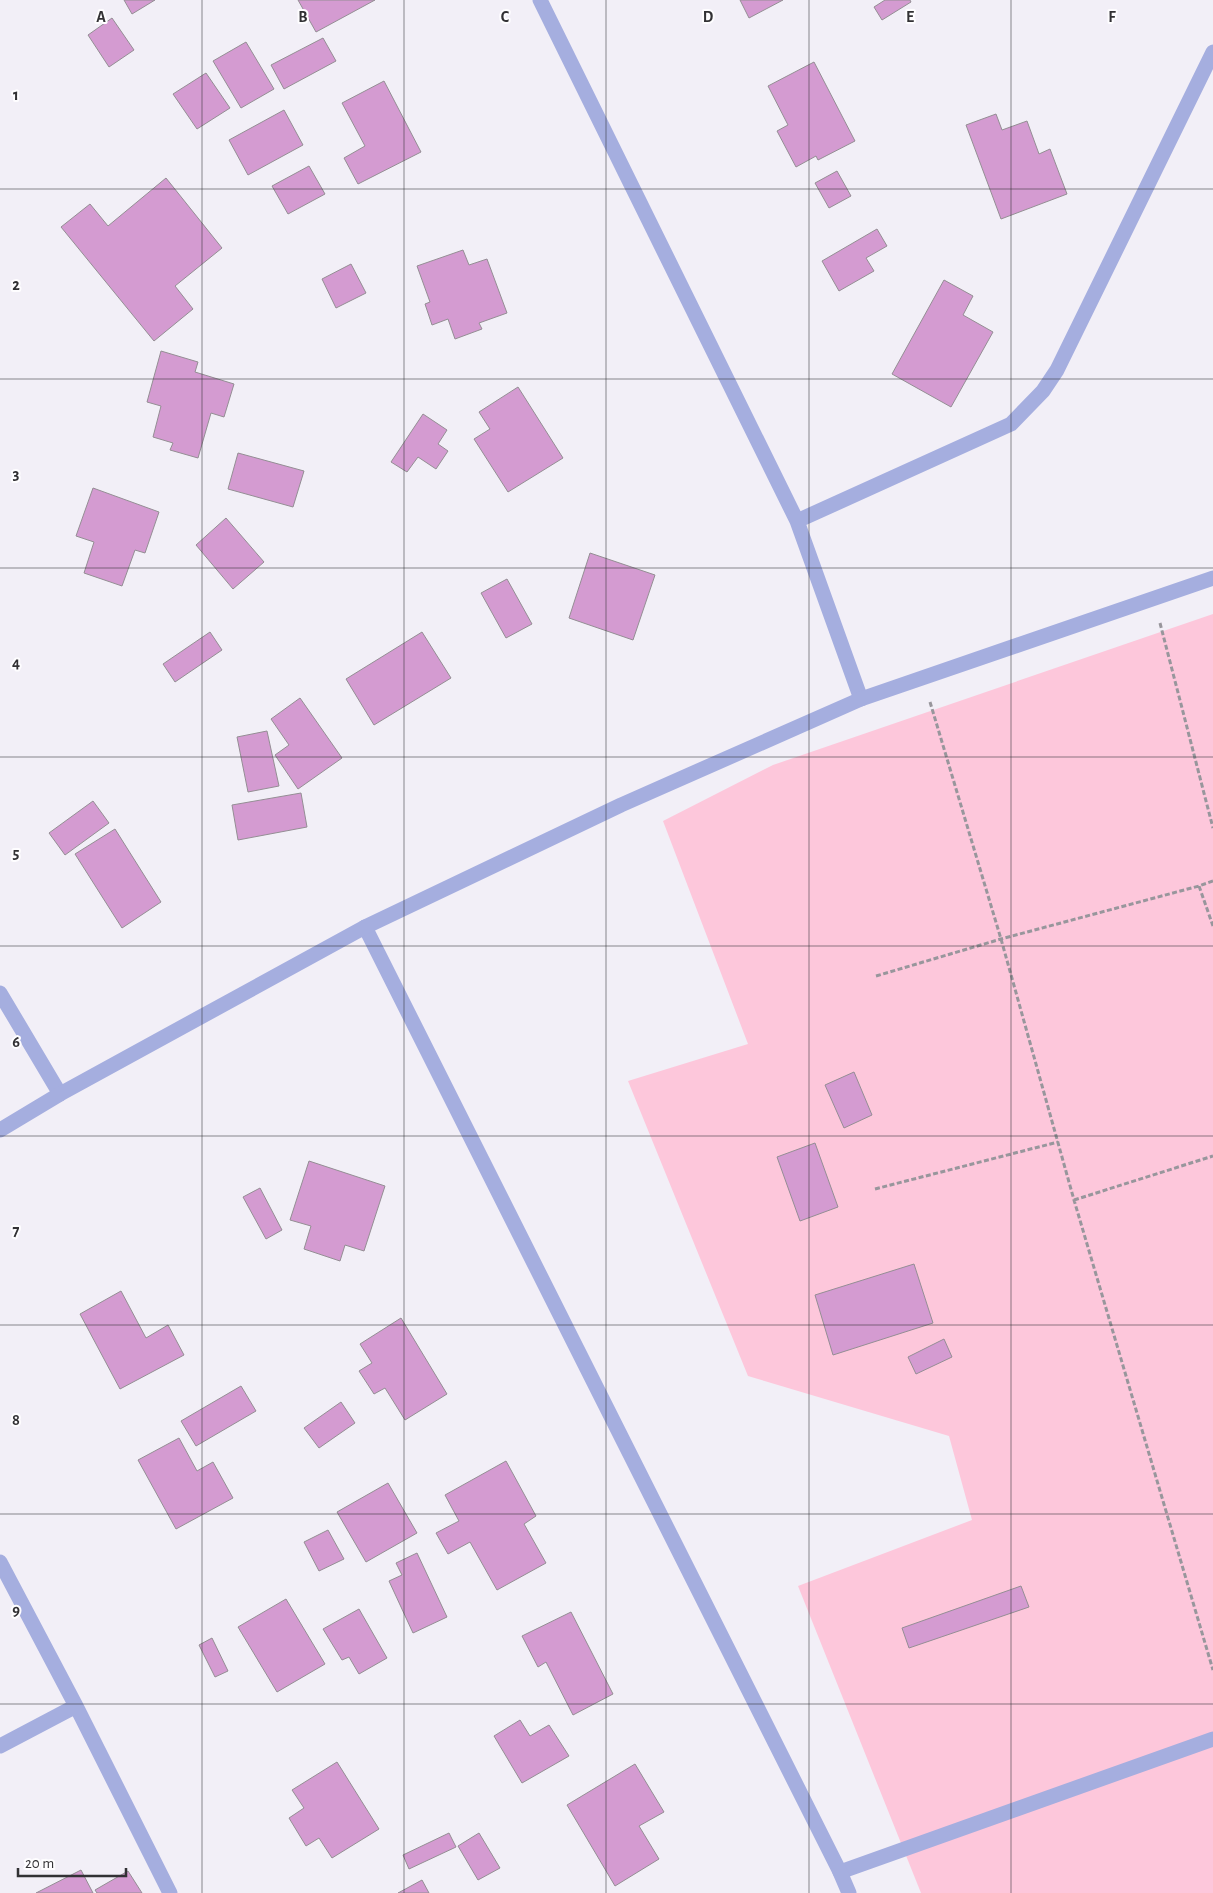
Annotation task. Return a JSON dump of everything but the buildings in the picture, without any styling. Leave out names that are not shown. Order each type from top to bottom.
[{"type":"street","points":[[540,0],[797,520],[861,699]]},
{"type":"street","points":[[797,520],[1011,424],[1043,391],[1057,370],[1213,52]]},
{"type":"street","points":[[0,1130],[60,1094],[365,927],[621,805],[861,699],[1213,578]]},
{"type":"street","points":[[365,927],[840,1872],[848,1893]]},
{"type":"street","points":[[0,992],[60,1094]]},
{"type":"street","points":[[0,1562],[76,1706],[170,1893]]},
{"type":"street","points":[[0,1746],[76,1706]]},
{"type":"street","points":[[840,1872],[1213,1739]]},
{"type":"path","points":[[1153,598],[1213,828]]},
{"type":"path","points":[[923,677],[1001,939],[1074,1200],[1213,1670]]},
{"type":"path","points":[[876,976],[1001,939],[1213,881]]},
{"type":"path","points":[[1199,886],[1213,926]]},
{"type":"path","points":[[875,1189],[1058,1142]]},
{"type":"path","points":[[1074,1200],[1213,1156]]},
{"type":"shaded area","points":[[1213,614],[1213,1893],[921,1893],[798,1586],[972,1520],[949,1436],[748,1376],[628,1081],[748,1044],[663,821],[773,765]]}]
